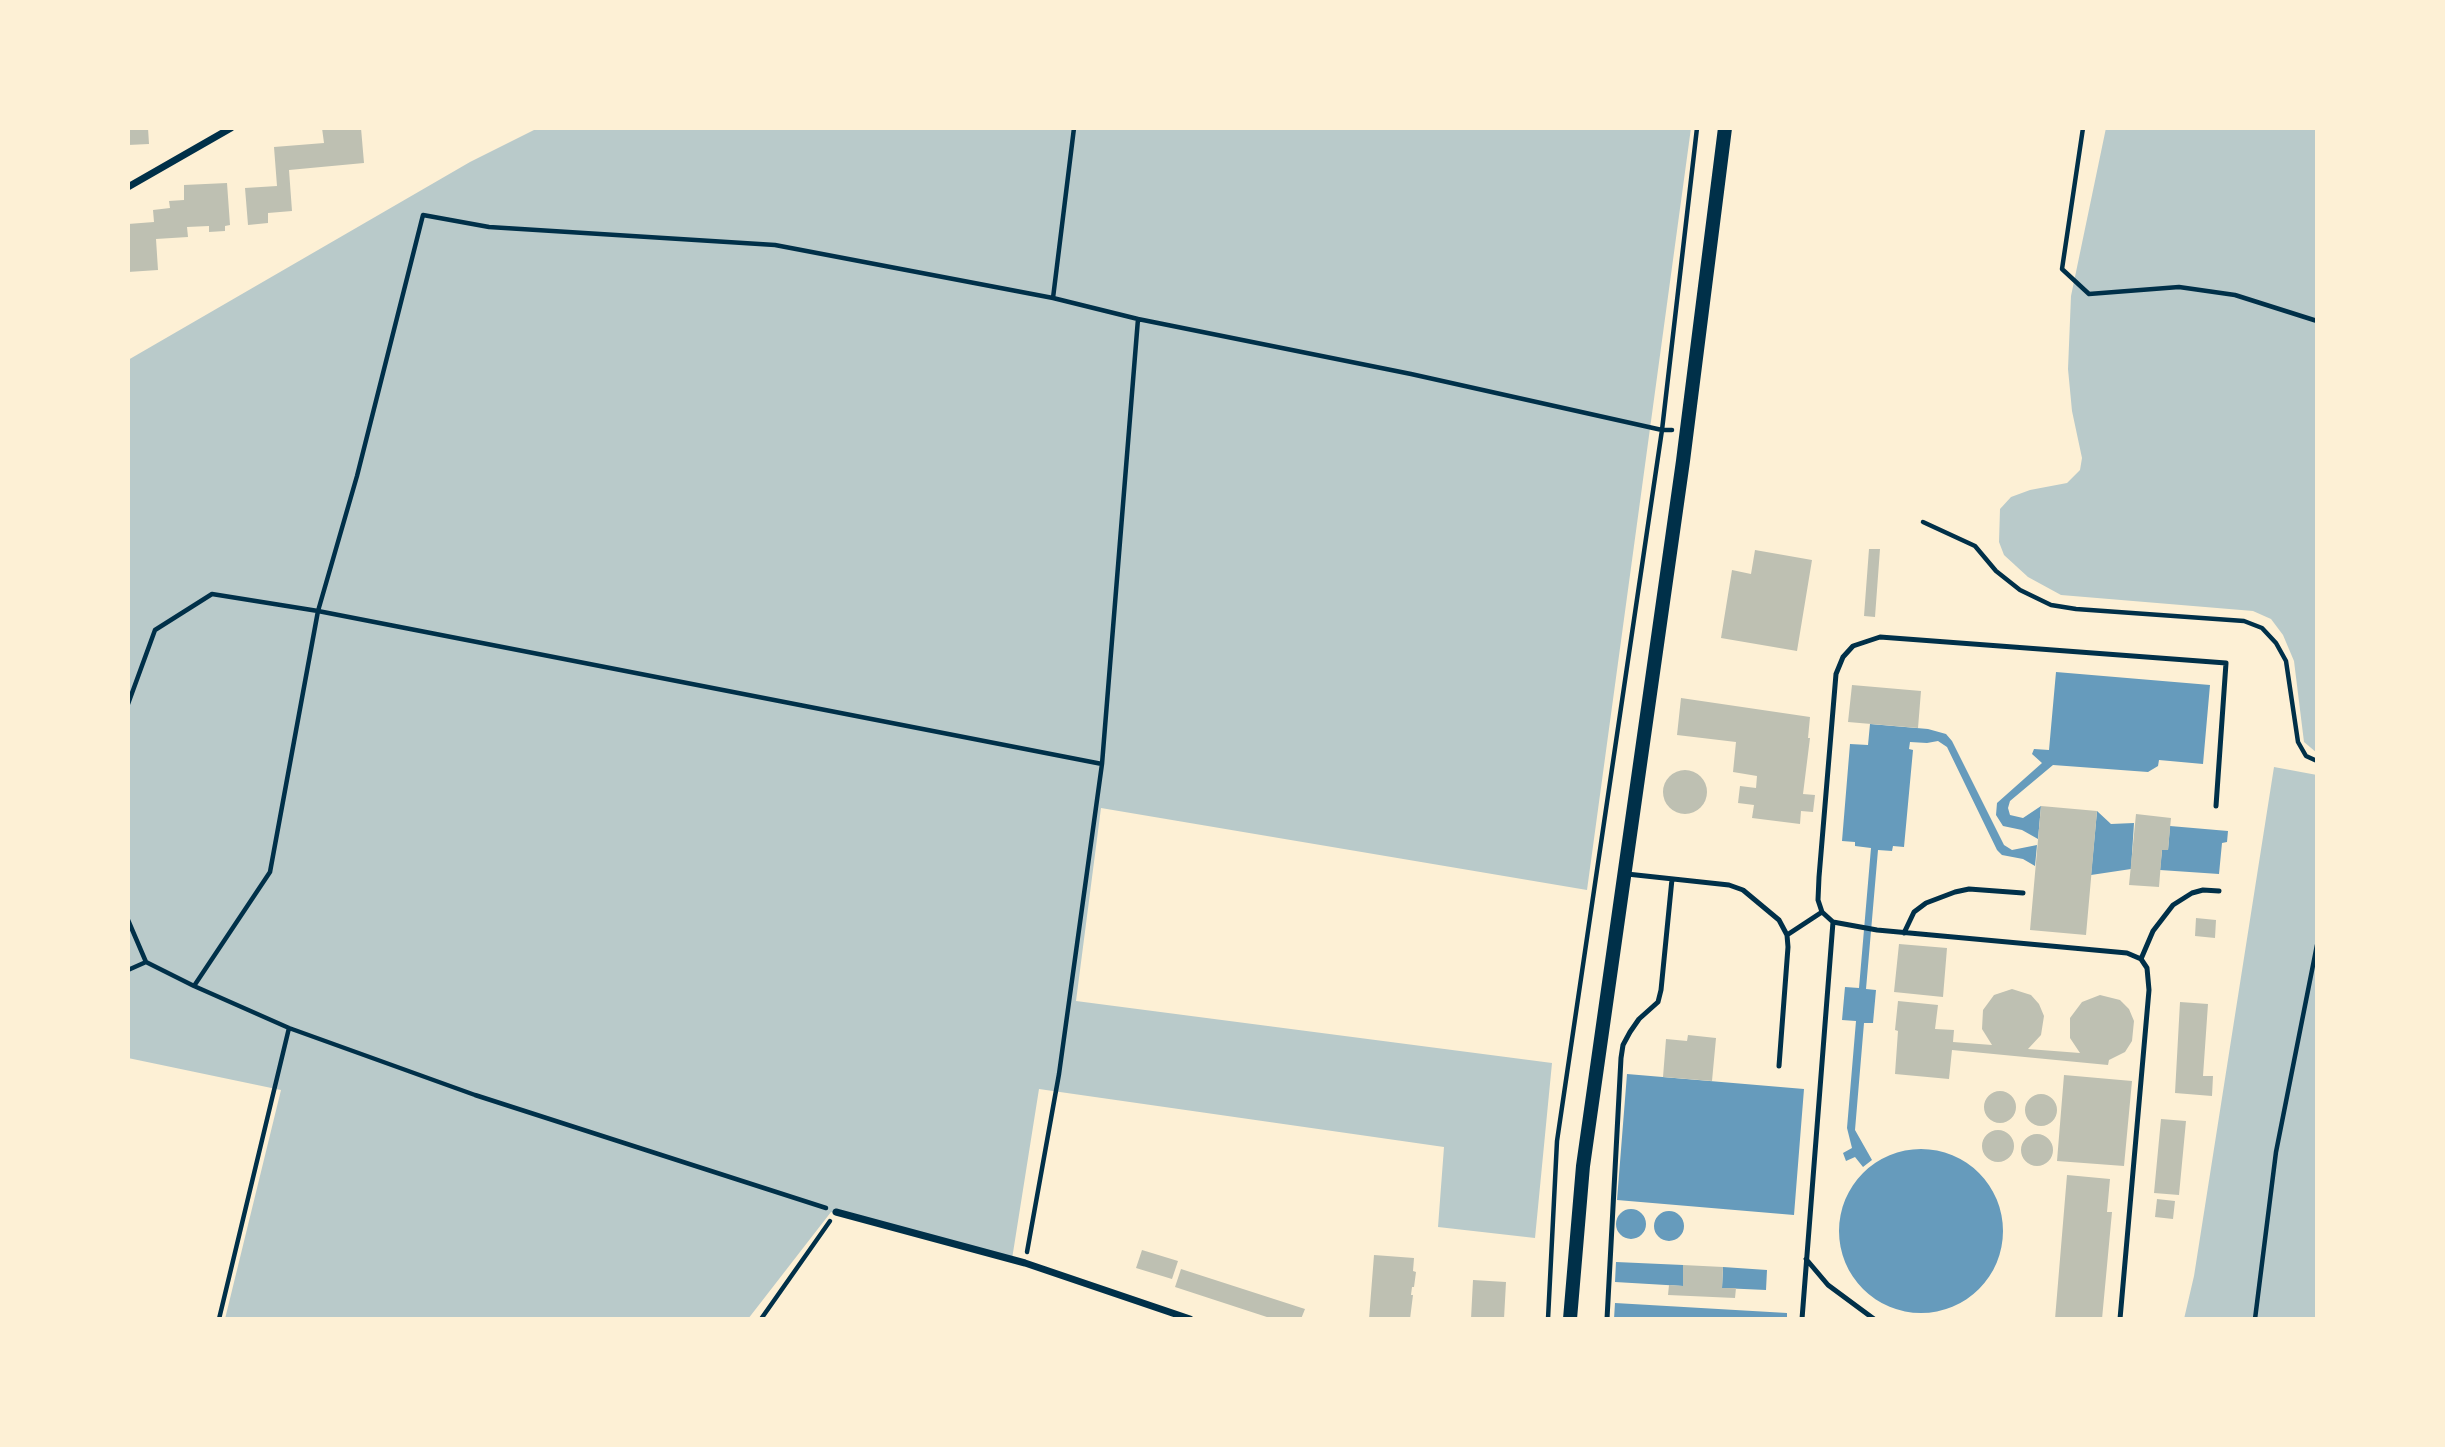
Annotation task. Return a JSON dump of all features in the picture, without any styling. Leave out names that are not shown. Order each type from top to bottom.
[{"type":"main road","points":[[1570,1319],[1583,1166],[1686,430],[1725,128]]},
{"type":"street","points":[[128,187],[231,128]]},
{"type":"street","points":[[836,1212],[1025,1263],[1190,1319]]},
{"type":"lane","points":[[2120,1319],[2149,990],[2147,968],[2141,959],[2127,953],[1858,928],[1833,922],[1822,912],[1818,901],[1819,877],[1836,674],[1843,657],[1853,646],[1880,637],[2226,663],[2216,806]]},
{"type":"lane","points":[[1624,873],[1729,885],[1743,890],[1779,919],[1787,935],[1788,960],[1779,1066]]},
{"type":"lane","points":[[1607,1319],[1621,1058],[1623,1045],[1630,1032],[1639,1019],[1658,1002],[1672,879]]},
{"type":"lane","points":[[1904,933],[1914,912],[1955,892],[1969,889],[2024,892]]},
{"type":"lane","points":[[2141,959],[2153,931],[2173,905],[2192,893],[2203,890],[2220,891]]},
{"type":"lane","points":[[1787,935],[1822,912]]},
{"type":"lane","points":[[1802,1319],[1833,922]]},
{"type":"lane","points":[[1805,1258],[1828,1285],[1874,1319]]},
{"type":"path","points":[[1054,298],[1074,128]]},
{"type":"path","points":[[1548,1319],[1557,1141],[1662,430],[1697,128]]},
{"type":"path","points":[[2083,128],[2062,269],[2089,294],[2179,287],[2235,295],[2317,321]]},
{"type":"path","points":[[194,986],[271,872],[318,611],[357,476],[423,215],[489,226],[775,245],[1054,298],[1138,319],[1411,374],[1662,430],[1686,430]]},
{"type":"path","points":[[1025,1263],[1059,1074],[1102,764],[1138,319]]},
{"type":"path","points":[[1923,522],[1975,546],[1996,571],[2020,590],[2051,605],[2244,621],[2262,628],[2276,643],[2286,661],[2298,742],[2306,756],[2317,761]]},
{"type":"path","points":[[128,704],[155,630],[212,594],[318,611],[1102,764]]},
{"type":"path","points":[[128,920],[146,962],[289,1028],[475,1095],[836,1212],[761,1319]]},
{"type":"path","points":[[2255,1319],[2276,1152],[2317,945]]},
{"type":"path","points":[[128,970],[146,962]]},
{"type":"path","points":[[219,1319],[289,1028]]},
{"type":"shaded area","points":[[538,128],[1691,128],[1587,890],[1101,808],[1076,1001],[1552,1063],[1535,1238],[1438,1227],[1444,1147],[1039,1089],[1012,1259],[831,1212],[748,1319],[225,1319],[281,1090],[128,1058],[128,360],[470,162]]},
{"type":"shaded area","points":[[2106,128],[2317,128],[2317,753],[2304,742],[2294,661],[2283,635],[2271,619],[2253,611],[2061,595],[2028,577],[2004,555],[1999,542],[2000,509],[2011,497],[2030,490],[2067,483],[2080,470],[2082,458],[2072,411],[2068,369],[2071,296]]},
{"type":"shaded area","points":[[2274,767],[2317,775],[2317,1319],[2184,1319],[2194,1276]]},
{"type":"water","points":[[2056,672],[2210,685],[2203,764],[2159,760],[2158,766],[2148,772],[2053,765],[2010,801],[2008,808],[2010,815],[2023,818],[2041,806],[2038,839],[2022,830],[2003,826],[1996,815],[1997,803],[2042,763],[2032,754],[2034,749],[2049,750]]},
{"type":"water","points":[[1870,724],[1928,729],[1946,734],[2004,845],[2012,850],[2037,845],[2035,866],[2023,859],[2002,855],[1997,850],[1947,747],[1938,741],[1910,742],[1909,749],[1913,750],[1904,847],[1893,846],[1892,851],[1878,850],[1866,989],[1876,990],[1873,1023],[1864,1023],[1855,1130],[1872,1160],[1863,1167],[1855,1157],[1846,1161],[1843,1153],[1852,1148],[1847,1128],[1856,1021],[1842,1020],[1845,987],[1859,988],[1871,848],[1842,841],[1850,744],[1868,745]]},
{"type":"water","points":[[2097,811],[2111,824],[2134,823],[2131,869],[2091,875]]},
{"type":"water","points":[[2170,826],[2228,831],[2227,842],[2222,843],[2219,874],[2160,870],[2162,850],[2168,850]]},
{"type":"water","points":[[1627,1074],[1804,1089],[1794,1215],[1617,1200]]},
{"type":"water","points":[[1921,1149],[1952,1155],[1979,1173],[1997,1200],[2003,1231],[1997,1262],[1979,1289],[1952,1307],[1921,1313],[1890,1307],[1863,1289],[1845,1262],[1839,1231],[1845,1200],[1863,1173],[1890,1155]]},
{"type":"water","points":[[1631,1209],[1642,1213],[1646,1224],[1642,1235],[1631,1239],[1620,1235],[1616,1224],[1620,1213]]},
{"type":"water","points":[[1669,1211],[1680,1215],[1684,1226],[1680,1237],[1669,1241],[1658,1237],[1654,1226],[1658,1215]]},
{"type":"water","points":[[1616,1262],[1683,1265],[1683,1286],[1615,1282]]},
{"type":"water","points":[[1723,1267],[1767,1270],[1766,1290],[1722,1288]]},
{"type":"water","points":[[1615,1303],[1787,1313],[1787,1319],[1614,1319]]},
{"type":"building","points":[[128,128],[148,128],[149,144],[128,145]]},
{"type":"building","points":[[322,128],[361,128],[364,163],[289,170],[292,211],[268,213],[268,223],[248,225],[245,188],[277,186],[274,147],[324,143]]},
{"type":"building","points":[[227,183],[230,225],[225,226],[225,231],[209,232],[209,226],[187,227],[188,237],[156,239],[158,270],[128,272],[128,224],[154,222],[153,210],[170,208],[169,201],[184,200],[184,185]]},
{"type":"building","points":[[1869,549],[1880,549],[1875,617],[1864,616]]},
{"type":"building","points":[[1755,550],[1812,560],[1797,651],[1721,638],[1732,570],[1751,574]]},
{"type":"building","points":[[1852,685],[1921,691],[1918,728],[1848,722]]},
{"type":"building","points":[[1681,698],[1810,717],[1803,794],[1815,795],[1813,812],[1801,811],[1800,824],[1752,818],[1754,805],[1738,803],[1740,786],[1756,788],[1757,776],[1733,772],[1736,742],[1677,735]]},
{"type":"building","points":[[1685,770],[1701,776],[1707,792],[1701,808],[1685,814],[1669,808],[1663,792],[1669,776]]},
{"type":"building","points":[[2041,806],[2097,811],[2086,935],[2030,930]]},
{"type":"building","points":[[2136,814],[2171,818],[2168,850],[2162,850],[2159,887],[2129,885]]},
{"type":"building","points":[[2196,918],[2216,920],[2215,938],[2195,936]]},
{"type":"building","points":[[1899,944],[1947,948],[1943,997],[1894,992]]},
{"type":"building","points":[[2012,989],[2031,995],[2044,1016],[2041,1035],[2028,1049],[2080,1053],[2070,1038],[2070,1018],[2082,1002],[2100,995],[2120,1000],[2129,1009],[2134,1021],[2132,1041],[2125,1052],[2109,1060],[2108,1065],[1952,1050],[1949,1079],[1895,1074],[1898,1001],[1938,1005],[1935,1029],[1954,1030],[1953,1042],[1992,1045],[1982,1029],[1983,1010],[1994,995]]},
{"type":"building","points":[[2180,1002],[2208,1004],[2203,1076],[2213,1076],[2212,1096],[2175,1093]]},
{"type":"building","points":[[1688,1035],[1716,1038],[1712,1081],[1663,1077],[1666,1039],[1687,1041]]},
{"type":"building","points":[[2064,1075],[2132,1081],[2124,1166],[2057,1161]]},
{"type":"building","points":[[2000,1091],[2011,1096],[2016,1107],[2011,1118],[2000,1123],[1989,1118],[1984,1107],[1989,1096]]},
{"type":"building","points":[[2041,1094],[2052,1099],[2057,1110],[2052,1121],[2041,1126],[2030,1121],[2025,1110],[2030,1099]]},
{"type":"building","points":[[2161,1119],[2186,1121],[2179,1195],[2154,1193]]},
{"type":"building","points":[[1998,1130],[2009,1135],[2014,1146],[2009,1157],[1998,1162],[1987,1157],[1982,1146],[1987,1135]]},
{"type":"building","points":[[2037,1134],[2048,1139],[2053,1150],[2048,1161],[2037,1166],[2026,1161],[2021,1150],[2026,1139]]},
{"type":"building","points":[[2067,1175],[2110,1179],[2107,1212],[2112,1212],[2102,1319],[2055,1319]]},
{"type":"building","points":[[2157,1199],[2175,1201],[2173,1219],[2155,1217]]},
{"type":"building","points":[[1142,1250],[1178,1261],[1172,1279],[1136,1268]]},
{"type":"building","points":[[1374,1255],[1414,1258],[1413,1271],[1416,1272],[1410,1319],[1369,1319]]},
{"type":"building","points":[[1683,1265],[1723,1267],[1722,1288],[1736,1288],[1735,1298],[1668,1295],[1669,1285],[1683,1286]]},
{"type":"building","points":[[1181,1269],[1305,1309],[1301,1319],[1273,1319],[1175,1287]]},
{"type":"building","points":[[1473,1280],[1506,1282],[1504,1319],[1471,1319]]}]
